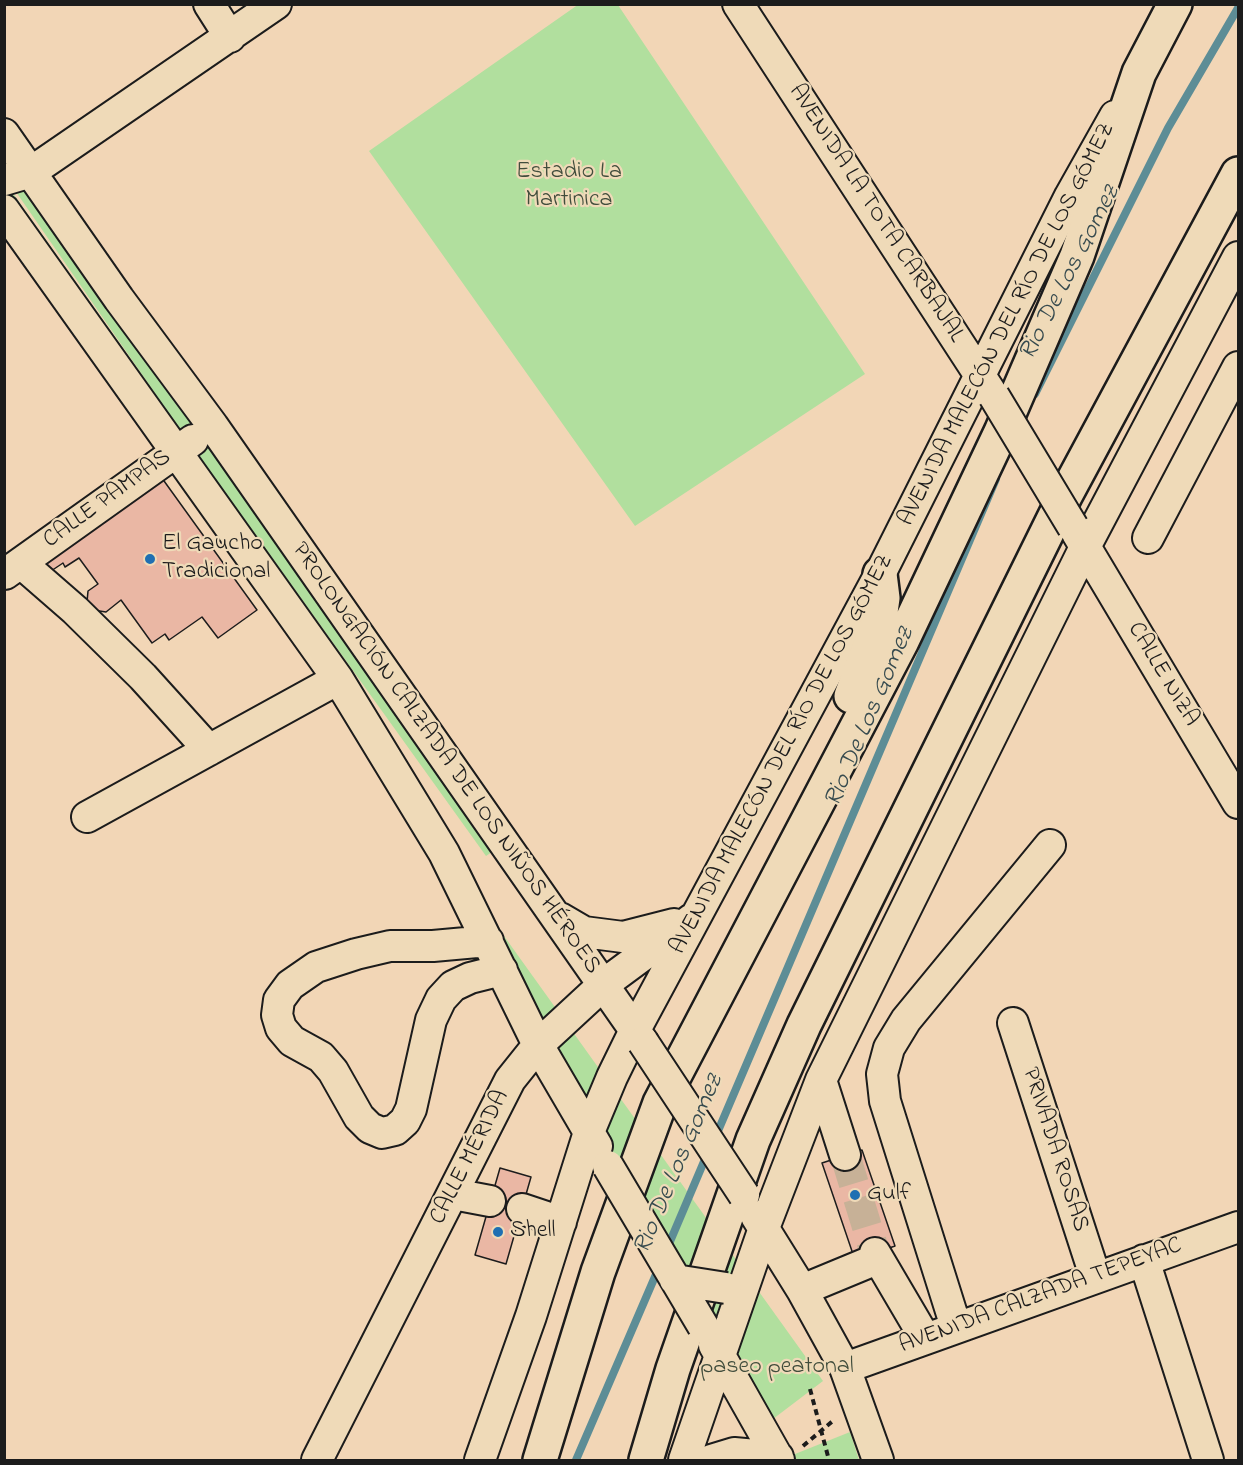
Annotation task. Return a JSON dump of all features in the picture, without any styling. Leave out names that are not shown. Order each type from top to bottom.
[{"type":"main road","name":"AVENIDA MALECÓN DEL RÍO DE LOS GÓMEZ","points":[[540,1461],[598,1272],[660,1103],[902,641],[996,443],[1077,256],[1139,73],[1175,4]]},
{"type":"main road","points":[[646,1461],[673,1369],[753,1140],[804,1026],[1065,496],[1239,174]]},
{"type":"main road","points":[[660,1103],[667,1066],[683,1024],[845,711],[863,670],[880,619],[883,598],[880,574]]},
{"type":"main road","points":[[517,1461],[598,1272]]},
{"type":"street","points":[[209,4],[230,37]]},
{"type":"street","points":[[18,176],[230,37],[276,4]]},
{"type":"street","name":"AVENIDA LA TOTA CARBAJAL","points":[[752,9],[1079,537]]},
{"type":"street","name":"AVENIDA MALECÓN DEL RÍO DE LOS GÓMEZ","points":[[480,1461],[589,1132],[699,914],[880,574],[987,386],[1070,196],[1139,73]]},
{"type":"street","name":"PROLONGACIÓN CALZADA DE LOS NIÑOS HÉROES","points":[[4,134],[18,176],[119,299],[213,426],[308,566],[559,918],[744,1195],[802,1290],[845,1368],[878,1461]]},
{"type":"street","name":"PROLONGACIÓN CALZADA DE LOS NIÑOS HÉROES","points":[[4,210],[178,450],[338,679],[444,853],[538,1046],[721,1358],[784,1457]]},
{"type":"street","points":[[684,1461],[721,1358],[735,1287],[764,1228],[821,1080],[1079,537],[1239,257]]},
{"type":"street","points":[[1148,538],[1239,367]]},
{"type":"street","name":"CALLE PAMPAS","points":[[13,569],[213,426]]},
{"type":"street","name":"CALLE NIZA","points":[[1079,537],[1239,803]]},
{"type":"street","points":[[13,569],[75,610],[143,677],[209,750]]},
{"type":"street","points":[[87,817],[338,679]]},
{"type":"street","points":[[956,1327],[885,1101],[882,1074],[889,1048],[906,1020],[1050,845]]},
{"type":"street","points":[[559,918],[584,932],[623,937],[662,928],[699,914]]},
{"type":"street","name":"CALLE MÉRIDA","points":[[317,1461],[510,1080],[538,1046],[604,984],[699,914]]},
{"type":"street","points":[[488,941],[433,946],[390,946],[316,967],[290,985],[279,1000],[277,1015],[281,1028],[291,1041],[321,1057],[333,1071],[360,1117],[370,1128],[382,1133],[395,1130],[405,1121],[411,1108],[431,1020],[441,999],[453,986],[470,978],[502,970]]},
{"type":"street","name":"PRIVADA ROSAS","points":[[1013,1023],[1095,1276]]},
{"type":"street","points":[[821,1080],[846,1155]]},
{"type":"street","points":[[453,1194],[490,1201]]},
{"type":"street","points":[[522,1209],[561,1222]]},
{"type":"street","name":"AVENIDA CALZADA TEPEYAC","points":[[845,1368],[1095,1276],[1239,1227]]},
{"type":"street","points":[[802,1290],[876,1256],[925,1338]]},
{"type":"street","points":[[1144,1260],[1208,1461]]},
{"type":"street","points":[[675,1280],[735,1287]]},
{"type":"street","points":[[711,1461],[734,1453],[784,1457]]},
{"type":"path","points":[[810,1389],[829,1461]]},
{"type":"path","points":[[784,1457],[858,1402]]},
{"type":"green space","name":"Estadio La Martinica","points":[[579,4],[618,5],[865,374],[635,526],[369,151]]},
{"type":"green space","name":"paseo peatonal","points":[[4,161],[495,850],[486,856],[204,463],[383,727],[504,936],[823,1381],[773,1419],[695,1300],[349,724],[5,225],[5,182],[161,402],[5,176]]},
{"type":"green space","points":[[850,1432],[859,1460],[786,1460],[785,1458]]},
{"type":"building","name":"El Gaucho Tradicional","points":[[159,474],[257,610],[218,638],[202,617],[169,640],[165,634],[152,643],[121,600],[106,612],[93,610],[87,602],[88,591],[98,584],[79,558],[65,567],[63,563],[48,573],[38,559]]},
{"type":"building","name":"Gulf","points":[[862,1150],[895,1246],[855,1260],[822,1163]]},
{"type":"building","name":"Shell","points":[[500,1168],[531,1177],[506,1264],[475,1255]]},
{"type":"waterway","name":"Rio De Los Gomez","points":[[1035,394],[1168,128],[1238,8]]},
{"type":"waterway","name":"Rio De Los Gomez","points":[[715,1138],[996,479]]},
{"type":"waterway","name":"Rio De Los Gomez","points":[[666,1251],[708,1152]]},
{"type":"waterway","name":"Rio De Los Gomez","points":[[576,1460],[660,1265]]},
{"type":"tunnel","points":[[845,1155],[875,1253]]},
{"type":"place","name":"El Gaucho Tradicional","points":[[150,559]]},
{"type":"place","name":"Gulf","points":[[855,1195]]},
{"type":"place","name":"Shell","points":[[498,1232]]}]
